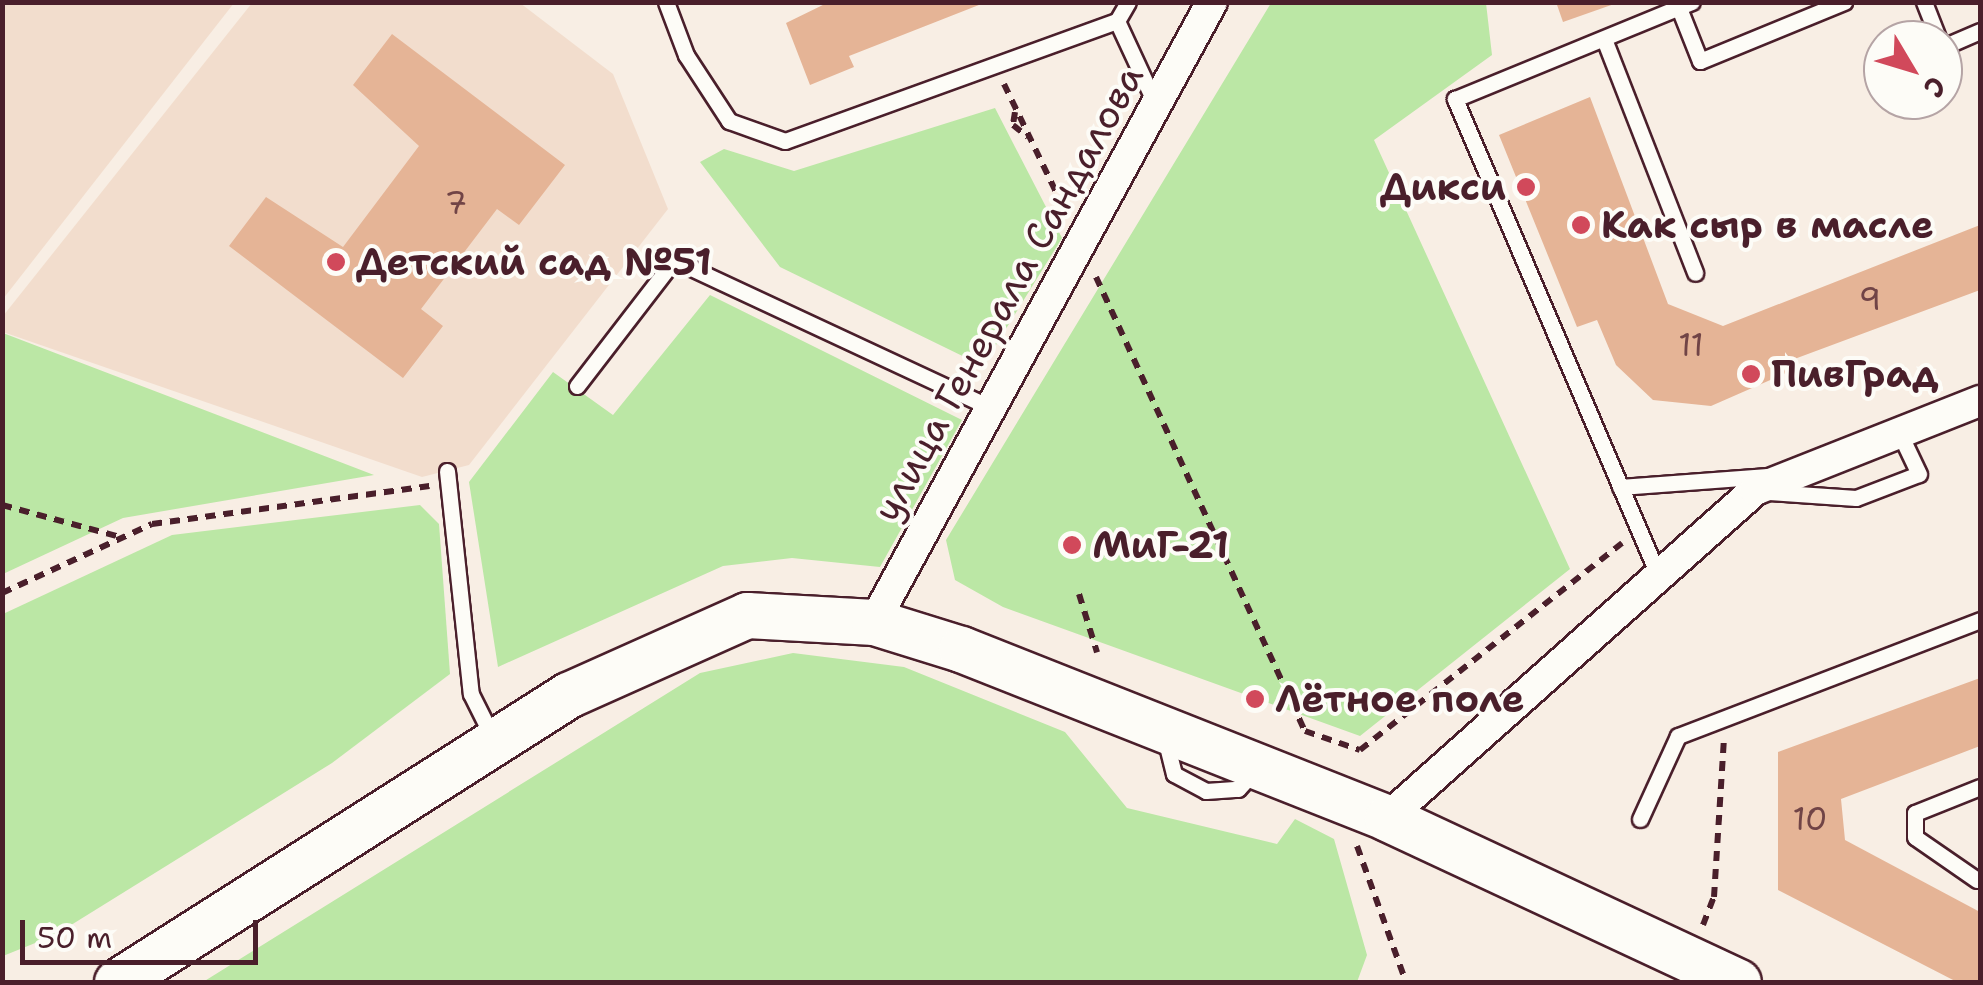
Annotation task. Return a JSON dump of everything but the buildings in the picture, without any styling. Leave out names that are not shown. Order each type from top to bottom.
[{"type":"street","name":"улица Генерала Сандалова","points":[[874,622],[1212,2]]},
{"type":"street","points":[[1387,818],[1755,490],[1980,402]]},
{"type":"street","points":[[116,982],[494,738],[654,651],[747,615],[874,622],[1387,818],[1738,982]]},
{"type":"lane","points":[[666,2],[686,55],[729,120],[785,141],[1117,21],[1128,2]]},
{"type":"lane","points":[[1660,576],[1454,99],[1685,5],[1700,62],[1844,2]]},
{"type":"lane","points":[[1117,21],[1156,105]]},
{"type":"lane","points":[[1604,39],[1695,273]]},
{"type":"lane","points":[[577,386],[674,260],[990,408]]},
{"type":"lane","points":[[1755,490],[1816,498],[1872,492],[1919,474],[1900,434]]},
{"type":"lane","points":[[1620,487],[1797,474]]},
{"type":"lane","points":[[447,476],[471,694],[494,738]]},
{"type":"lane","points":[[1640,818],[1678,736],[1980,620]]},
{"type":"lane","points":[[1980,787],[1915,813],[1915,837],[1980,880]]},
{"type":"path","points":[[995,65],[1016,110],[1013,125],[1029,138],[1080,243],[1305,730],[1360,750]]},
{"type":"path","points":[[2,593],[152,524],[447,476]]},
{"type":"path","points":[[2,505],[123,538]]},
{"type":"path","points":[[1406,982],[1335,798],[1360,750],[1639,530]]},
{"type":"path","points":[[1078,594],[1097,652]]},
{"type":"path","points":[[1689,960],[1714,897],[1723,719]]},
{"type":"shaded area","points":[[2,3],[234,3],[3,299]]},
{"type":"shaded area","name":"Детский сад №51","points":[[252,3],[520,3],[613,74],[668,209],[469,465],[422,477],[3,332],[3,316]]},
{"type":"green space","points":[[1271,3],[1486,3],[1492,55],[1374,140],[1570,569],[1360,736],[1003,607],[955,580],[946,540]]},
{"type":"green space","points":[[995,108],[1062,238],[983,366],[780,267],[700,162],[724,149],[794,171]]},
{"type":"green space","points":[[710,295],[962,420],[880,567],[792,558],[723,566],[498,667],[469,482],[553,372],[613,415]]},
{"type":"green space","points":[[2,333],[374,475],[123,518],[3,574]]},
{"type":"green space","points":[[420,505],[439,524],[450,674],[332,763],[55,935],[3,956],[3,614],[172,535]]},
{"type":"green space","points":[[793,653],[904,667],[1065,732],[1127,808],[1277,844],[1295,819],[1334,839],[1367,955],[1357,982],[203,982],[700,673]]},
{"type":"place","name":"Дикси","points":[[1526,187]]},
{"type":"place","name":"Как сыр в масле","points":[[1581,225]]},
{"type":"place","name":"Детский сад №51","points":[[336,262]]},
{"type":"place","name":"ПивГрад","points":[[1751,374]]},
{"type":"place","name":"МиГ-21","points":[[1072,545]]},
{"type":"place","name":"Лётное поле","points":[[1255,699]]}]
